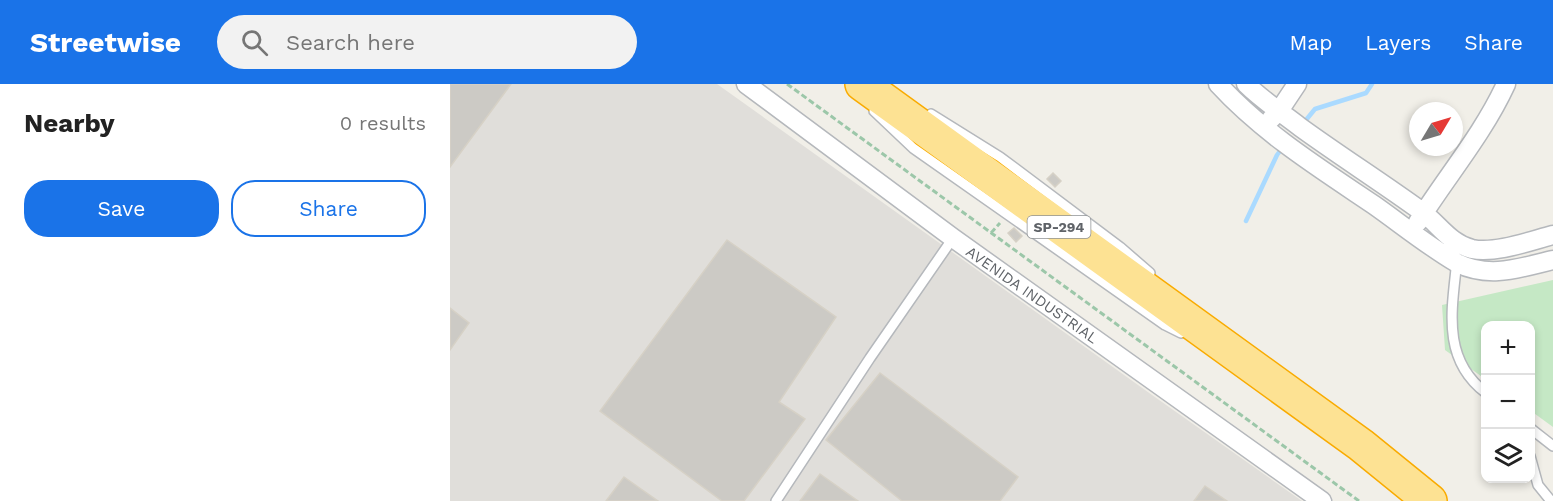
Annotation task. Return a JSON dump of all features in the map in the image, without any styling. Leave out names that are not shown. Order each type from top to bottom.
[{"type":"highway","name":"SP-294","points":[[866,96],[1361,445],[1430,501]]},
{"type":"highway","name":"SP-294","points":[[1361,445],[1455,501]]},
{"type":"street","name":"AVENIDA INDUSTRIAL","points":[[746,84],[952,238],[1322,501]]},
{"type":"street","points":[[1218,84],[1263,128],[1304,158],[1412,231],[1458,253],[1508,246],[1553,235]]},
{"type":"street","points":[[1246,84],[1342,157],[1424,212],[1449,238],[1469,268],[1482,272],[1494,272],[1553,260]]},
{"type":"street","points":[[1263,128],[1279,111],[1297,84]]},
{"type":"street","points":[[1412,231],[1483,128],[1506,84]]},
{"type":"lane","points":[[866,96],[913,148],[1165,325],[1185,335]]},
{"type":"lane","points":[[920,108],[1000,157],[1120,247],[1154,278]]},
{"type":"lane","points":[[776,501],[952,238]]},
{"type":"lane","points":[[1458,253],[1451,319],[1458,359],[1473,383],[1481,390]]},
{"type":"lane","points":[[1188,308],[1256,370]]},
{"type":"lane","points":[[1205,345],[1256,370]]},
{"type":"lane","points":[[1531,429],[1553,446]]},
{"type":"lane","points":[[1535,474],[1538,485],[1551,501]]},
{"type":"path","points":[[787,84],[1359,501]]},
{"type":"shaded area","points":[[450,84],[717,84],[1302,501],[450,501]]},
{"type":"green space","points":[[1553,280],[1553,427],[1535,414],[1535,321],[1481,321],[1481,376],[1445,350],[1442,305]]},
{"type":"building","points":[[450,84],[511,84],[450,167]]},
{"type":"building","points":[[1053,173],[1061,181],[1055,187],[1047,179]]},
{"type":"building","points":[[1014,228],[1022,236],[1016,242],[1008,233]]},
{"type":"building","points":[[727,240],[836,317],[779,402],[805,419],[744,501],[722,501],[600,411]]},
{"type":"building","points":[[450,308],[469,323],[450,350]]},
{"type":"building","points":[[880,373],[1018,477],[1000,501],[902,501],[826,440]]},
{"type":"building","points":[[820,474],[858,501],[800,501]]},
{"type":"building","points":[[624,477],[658,501],[606,501]]},
{"type":"building","points":[[1205,486],[1227,501],[1194,501]]},
{"type":"waterway","points":[[1306,120],[1315,109],[1366,93],[1372,84]]},
{"type":"waterway","points":[[1246,221],[1280,151]]}]
